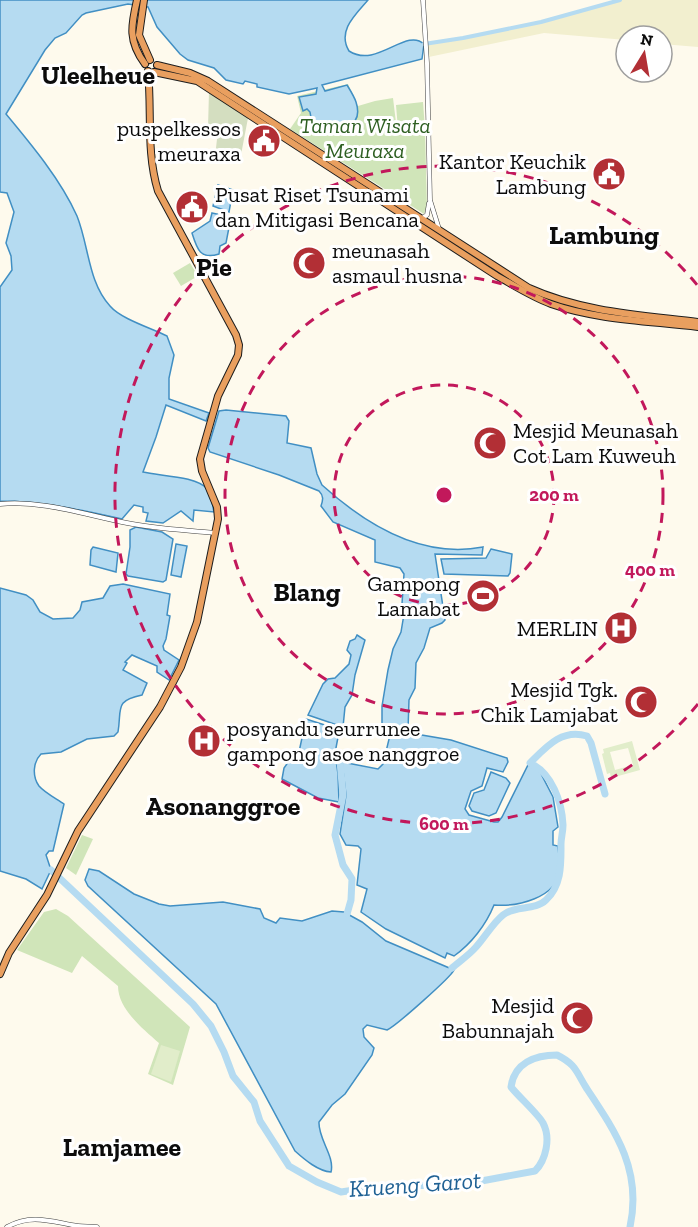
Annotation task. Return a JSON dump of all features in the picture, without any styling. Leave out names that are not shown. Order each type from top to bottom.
[{"type":"highway","points":[[0,974],[9,953],[48,893],[90,810],[160,708],[181,667],[198,622],[218,519],[217,507],[200,465],[208,426],[218,396],[238,355],[239,345],[236,335],[154,180],[148,127],[151,72],[140,35],[138,5],[144,0]]},
{"type":"highway","points":[[148,62],[154,60],[157,65],[190,73],[214,85],[500,271],[544,294],[601,310],[698,322]]},
{"type":"highway","points":[[151,72],[157,65]]},
{"type":"highway","points":[[151,72],[197,81],[497,276],[530,295],[577,311],[698,327]]},
{"type":"street","points":[[421,219],[427,215],[430,200],[427,61],[423,0]]},
{"type":"street","points":[[430,200],[441,232]]},
{"type":"street","points":[[0,504],[66,509],[129,523],[215,533]]},
{"type":"street","points":[[7,1227],[17,1221],[29,1219],[97,1227]]},
{"type":"shaded area","points":[[620,0],[698,0],[698,47],[674,45],[674,24],[614,24],[614,39],[544,33],[424,58],[424,44],[541,22]]},
{"type":"green space","name":"Taman Wisata Meuraxa","points":[[348,84],[358,106],[393,98],[397,131],[425,131],[427,207],[424,214],[290,129],[301,113],[297,96]]},
{"type":"green space","points":[[209,91],[248,118],[240,160],[215,157],[217,139],[208,128]]},
{"type":"green space","points":[[423,102],[425,129],[398,129],[396,105]]},
{"type":"green space","points":[[190,263],[198,276],[181,286],[173,273]]},
{"type":"green space","points":[[632,741],[640,770],[611,778],[610,773],[607,774],[603,749]],"holes":[[[628,748],[633,765],[615,770],[610,752]]]},
{"type":"green space","points":[[82,835],[93,839],[76,875],[66,868]]},
{"type":"green space","points":[[56,909],[68,916],[190,1027],[173,1085],[148,1074],[159,1043],[139,1025],[127,1010],[122,1003],[118,986],[82,956],[72,973],[17,950],[44,912]]},
{"type":"green space","points":[[161,1045],[180,1051],[171,1082],[151,1074]]},
{"type":"water","points":[[0,0],[368,0],[353,17],[346,30],[346,44],[349,51],[360,55],[370,55],[409,40],[417,40],[424,44],[422,59],[322,85],[325,91],[347,85],[358,111],[353,123],[347,127],[332,130],[317,129],[312,123],[310,112],[307,109],[303,111],[299,97],[316,94],[317,88],[289,94],[257,87],[257,84],[245,81],[243,84],[226,80],[214,68],[188,60],[180,54],[157,27],[148,7],[128,4],[86,13],[66,33],[55,38],[45,50],[6,114],[63,189],[81,227],[97,286],[110,306],[121,315],[167,336],[174,355],[169,378],[169,399],[209,413],[206,421],[166,405],[143,472],[195,481],[207,489],[214,512],[194,510],[193,521],[181,511],[163,523],[146,521],[148,513],[143,512],[143,507],[134,505],[122,519],[47,504],[0,501],[0,287],[12,270],[11,256],[6,243],[14,212],[7,193],[0,192]]},
{"type":"water","points":[[218,185],[233,190],[229,212],[213,206]]},
{"type":"water","points":[[212,213],[231,217],[226,243],[220,246],[219,254],[207,256],[200,252],[192,233],[210,221]]},
{"type":"water","points":[[219,411],[286,416],[289,421],[287,443],[311,448],[322,485],[376,525],[417,543],[438,548],[483,547],[482,555],[435,554],[445,620],[430,628],[424,648],[416,663],[415,688],[409,700],[408,730],[410,733],[451,740],[507,758],[508,762],[503,772],[487,768],[482,786],[471,791],[465,809],[469,815],[498,822],[528,765],[538,768],[553,797],[558,827],[553,831],[553,845],[558,846],[560,870],[552,888],[544,894],[524,902],[494,905],[477,934],[454,956],[447,953],[445,958],[386,929],[361,912],[367,889],[357,885],[361,849],[358,846],[346,845],[340,834],[346,795],[342,762],[378,769],[383,764],[391,731],[382,727],[382,706],[393,649],[401,632],[404,614],[402,604],[404,574],[400,568],[375,562],[375,540],[333,522],[321,506],[323,498],[319,491],[210,452],[208,448]]},
{"type":"water","points":[[136,527],[162,532],[173,539],[166,580],[163,582],[126,574],[130,530]]},
{"type":"water","points":[[176,544],[187,546],[181,577],[171,575]]},
{"type":"water","points":[[93,547],[118,553],[116,572],[90,565]]},
{"type":"water","points":[[491,549],[512,554],[508,576],[444,574],[441,559],[486,558]]},
{"type":"water","points":[[123,584],[170,594],[167,615],[170,616],[163,646],[164,650],[179,660],[169,680],[157,672],[157,666],[132,655],[125,662],[127,663],[123,670],[147,683],[142,695],[123,703],[118,732],[114,736],[87,739],[61,752],[41,754],[38,757],[34,769],[39,786],[64,804],[53,851],[49,851],[46,855],[51,870],[42,889],[26,879],[0,871],[0,588],[26,595],[33,600],[40,612],[53,619],[73,618],[80,610],[82,602],[103,598],[110,586]]},
{"type":"water","points":[[357,635],[365,640],[352,695],[345,707],[343,727],[308,715],[323,684],[328,679],[335,678],[349,664],[351,655],[347,650],[350,641]]},
{"type":"water","points":[[306,719],[334,728],[339,732],[335,753],[339,802],[318,798],[282,779],[284,768],[296,751],[299,752]]},
{"type":"water","points":[[491,772],[506,778],[510,783],[496,813],[489,816],[472,811],[469,806],[474,793],[484,790]]},
{"type":"water","points":[[89,869],[99,871],[134,894],[170,906],[223,902],[260,909],[264,918],[276,923],[280,918],[302,921],[332,911],[344,912],[362,922],[386,941],[454,970],[434,991],[392,1027],[387,1030],[367,1025],[363,1029],[364,1037],[374,1048],[372,1055],[345,1094],[332,1105],[319,1122],[321,1135],[331,1160],[331,1172],[317,1167],[295,1151],[216,1004],[88,886],[85,880]]},
{"type":"waterway","points":[[424,44],[541,22],[620,0]]},
{"type":"waterway","points":[[452,968],[473,950],[503,915],[513,910],[536,906],[546,900],[558,881],[563,828],[561,807],[550,781],[530,763],[555,740],[570,735],[587,736],[605,794]]},
{"type":"waterway","points":[[337,761],[340,761],[343,795],[335,835],[343,865],[352,879],[351,900],[347,914]]},
{"type":"waterway","name":"Krueng Garot","points":[[51,870],[193,1004],[211,1026],[233,1076],[254,1102],[260,1121],[289,1166],[341,1192],[381,1186],[460,1185],[535,1171],[542,1161],[547,1135],[543,1123],[511,1087],[516,1072],[521,1066],[534,1059],[557,1055],[569,1062],[575,1069],[608,1122],[624,1154],[633,1188],[630,1227]]},
{"type":"place","name":"puspelkessos meuraxa","points":[[264,141]]},
{"type":"place","name":"Kantor Keuchik Lambung","points":[[609,174]]},
{"type":"place","name":"Pusat Riset Tsunami dan Mitigasi Bencana","points":[[192,207]]},
{"type":"place","name":"meunasah asmaul husna","points":[[309,263]]},
{"type":"place","name":"Mesjid Meunasah Cot Lam Kuweuh","points":[[490,443]]},
{"type":"place","name":"Gampong Lamabat","points":[[483,596]]},
{"type":"place","name":"MERLIN","points":[[621,628]]},
{"type":"place","name":"Mesjid Tgk. Chik Lamjabat","points":[[641,702]]},
{"type":"place","name":"posyandu seurrunee gampong asoe nanggroe","points":[[204,741]]},
{"type":"place","name":"Mesjid Babunnajah","points":[[577,1018]]},
{"type":"district","name":"Uleelheue","points":[[98,75]]},
{"type":"district","name":"Lambung","points":[[604,235]]},
{"type":"district","name":"Pie","points":[[214,267]]},
{"type":"district","name":"Blang","points":[[307,592]]},
{"type":"district","name":"Asonanggroe","points":[[223,806]]},
{"type":"district","name":"Lamjamee","points":[[122,1147]]}]
